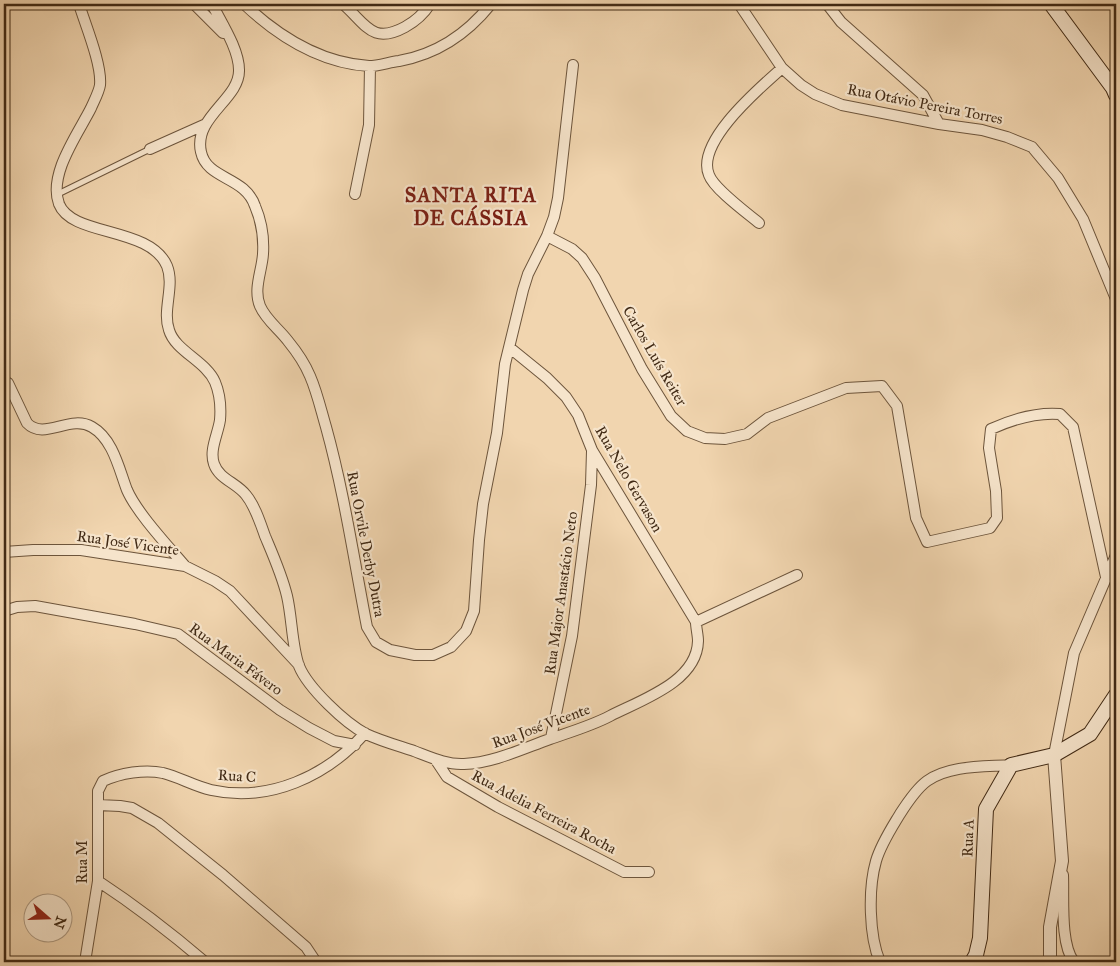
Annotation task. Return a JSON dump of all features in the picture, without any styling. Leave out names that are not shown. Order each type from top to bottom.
[{"type":"main road","points":[[1051,4],[1113,88],[1116,95]]},
{"type":"main road","points":[[1011,765],[1054,755],[1090,734],[1116,695]]},
{"type":"main road","name":"Rua A","points":[[972,962],[976,955],[980,938],[986,809],[1011,765]]},
{"type":"street","points":[[79,4],[99,68],[100,85],[95,100],[65,157],[58,181],[58,202],[65,214],[78,222],[113,232],[141,243],[157,253],[167,266],[169,282],[167,324],[169,333],[174,340],[201,364],[214,380],[220,398],[220,418],[213,454],[214,466],[221,475],[247,495],[255,511],[286,593],[299,666]]},
{"type":"street","name":"Rua Orvile Derby Dutra","points":[[194,4],[230,40]]},
{"type":"street","name":"Rua Orvile Derby Dutra","points":[[212,4],[230,40],[240,71],[237,82],[206,124],[200,140],[201,154],[207,166],[241,186],[247,191],[255,204],[263,237],[263,254],[257,287],[259,305],[267,318],[288,341],[310,376],[334,457],[367,626],[376,642],[390,650],[415,655],[433,655],[451,647],[466,631],[474,610],[483,504],[497,433],[502,383],[523,290],[528,274],[548,236],[558,198],[573,65]]},
{"type":"street","points":[[244,4],[281,34],[304,48],[328,57],[370,66],[416,58],[440,49],[456,39],[491,4]]},
{"type":"street","points":[[343,4],[368,28],[377,34],[385,35],[394,33],[416,22],[430,4]]},
{"type":"street","name":"Rua Otávio Pereira Torres","points":[[740,4],[782,68],[808,90],[842,105],[982,130],[1032,147],[1058,178],[1082,219],[1116,299]]},
{"type":"street","points":[[827,4],[841,22],[923,95],[940,124]]},
{"type":"street","points":[[355,194],[369,125],[370,66]]},
{"type":"street","points":[[759,223],[715,185],[708,175],[707,165],[711,151],[725,124],[743,103],[782,68]]},
{"type":"street","points":[[150,149],[206,124]]},
{"type":"street","name":"Carlos Luís Reiter","points":[[548,236],[572,249],[582,258],[595,278],[647,377],[671,416],[688,431],[705,438],[747,434],[768,418],[846,388],[882,386],[898,406],[916,518],[927,542],[990,528],[997,518],[996,491],[989,448],[991,429],[1010,420],[1047,412],[1060,414],[1073,427],[1106,577]]},
{"type":"street","name":"Rua Nelo Gervason","points":[[510,348],[547,378],[566,397],[578,415],[592,450],[696,622],[698,642]]},
{"type":"street","points":[[8,383],[27,423],[31,427],[44,430],[67,423],[82,423],[92,427],[103,436],[113,453],[128,492],[136,506],[185,566]]},
{"type":"street","name":"Rua Major Anastácio Neto","points":[[551,738],[572,636],[592,485],[592,450]]},
{"type":"street","name":"Rua José Vicente","points":[[4,552],[81,550],[185,566],[230,591],[299,666],[332,710],[365,733],[435,759],[454,764],[479,763],[603,719],[676,682],[693,662],[698,642]]},
{"type":"street","points":[[1074,962],[1069,956],[1065,940],[1062,861],[1054,755],[1074,653],[1116,554]]},
{"type":"street","points":[[696,622],[797,575]]},
{"type":"street","name":"Rua Maria Fávero","points":[[4,611],[17,607],[34,606],[135,624],[178,634],[280,710],[334,741],[355,745]]},
{"type":"street","name":"Rua C","points":[[98,791],[100,785],[110,778],[122,774],[151,772],[164,774],[212,790],[263,793],[313,776],[339,759],[365,733]]},
{"type":"street","name":"Rua Adelia Ferreira Rocha","points":[[435,759],[447,776],[498,807],[624,872],[649,872]]},
{"type":"street","points":[[880,962],[873,935],[872,884],[875,862],[881,846],[907,803],[926,782],[948,772],[970,767],[1011,765]]},
{"type":"street","name":"Rua M","points":[[85,962],[98,881],[98,791]]},
{"type":"street","points":[[98,805],[132,808],[158,823],[288,931],[306,947],[316,962]]},
{"type":"street","points":[[1050,962],[1051,919],[1062,861]]},
{"type":"street","points":[[98,881],[159,923],[206,962]]},
{"type":"lane","points":[[58,194],[150,149]]},
{"type":"district","name":"SANTA RITA DE CÁSSIA","points":[[471,206]]}]
